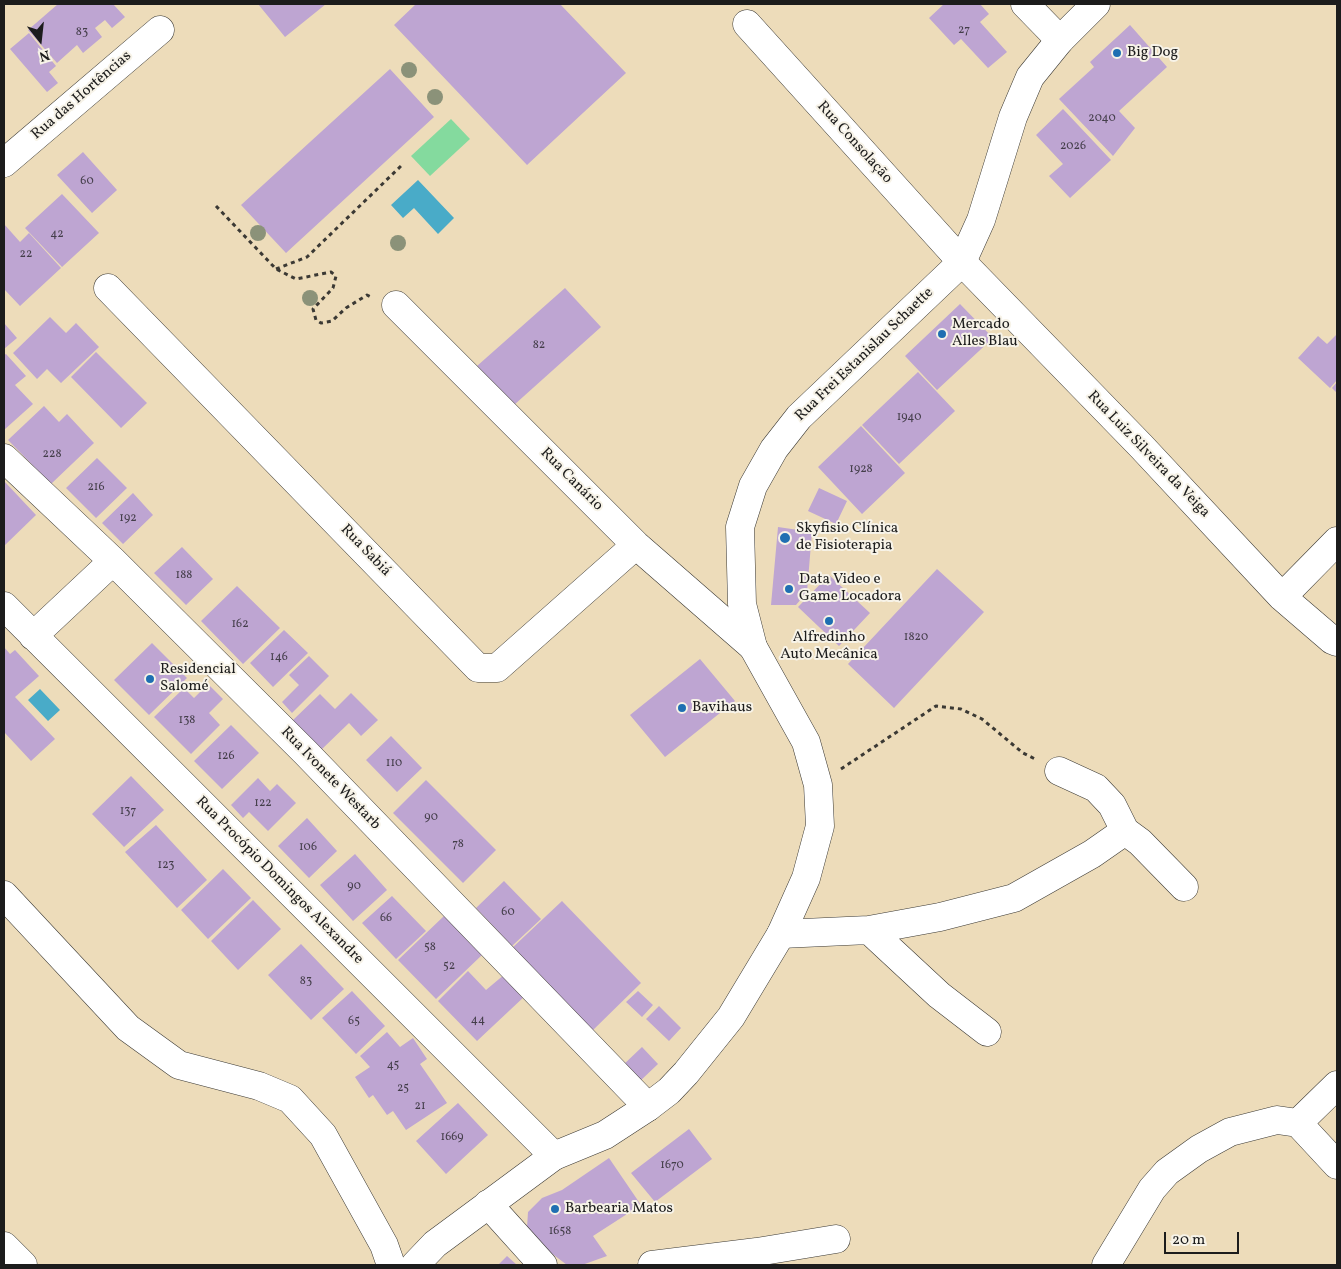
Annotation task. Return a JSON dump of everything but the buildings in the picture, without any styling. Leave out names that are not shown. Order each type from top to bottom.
[{"type":"street","points":[[1026,4],[1060,40]]},
{"type":"street","name":"Rua Frei Estanislau Schaette","points":[[415,1265],[435,1244],[554,1156],[604,1135],[648,1107],[686,1072],[731,1017],[781,934],[806,878],[820,826],[818,785],[806,742],[752,648],[742,604],[739,571],[740,527],[753,486],[774,449],[799,417],[962,262],[981,220],[1013,117],[1030,77],[1060,40],[1096,4]]},
{"type":"street","name":"Rua Consolação","points":[[747,24],[962,262]]},
{"type":"street","name":"Rua das Hortências","points":[[4,164],[160,30]]},
{"type":"street","name":"Rua Luiz Silveira da Veiga","points":[[962,262],[1141,446],[1282,597],[1332,640],[1337,642]]},
{"type":"street","name":"Rua Sabiá","points":[[108,288],[478,668],[497,668],[636,545]]},
{"type":"street","name":"Rua Canário","points":[[396,305],[636,545],[752,648]]},
{"type":"street","name":"Rua Ivonete Westarb","points":[[4,458],[113,561],[306,753],[648,1107]]},
{"type":"street","points":[[1282,597],[1337,541]]},
{"type":"street","points":[[33,636],[113,561]]},
{"type":"street","name":"Rua Procópio Domingos Alexandre","points":[[4,606],[554,1156]]},
{"type":"street","points":[[1059,771],[1096,788],[1112,805],[1125,831],[1140,842],[1184,887]]},
{"type":"street","points":[[781,934],[869,930],[940,917],[1014,898],[1092,854],[1125,831]]},
{"type":"street","points":[[4,895],[128,1028],[179,1065],[259,1086],[290,1099],[323,1135],[384,1245],[391,1265]]},
{"type":"street","points":[[869,930],[939,995],[988,1032]]},
{"type":"street","points":[[1298,1123],[1337,1085]]},
{"type":"street","points":[[1106,1265],[1152,1190],[1167,1172],[1199,1149],[1230,1132],[1254,1124],[1277,1120],[1298,1123],[1337,1165]]},
{"type":"street","points":[[488,1204],[544,1265]]},
{"type":"street","points":[[652,1265],[757,1252],[836,1239]]},
{"type":"street","points":[[4,1246],[23,1265]]},
{"type":"path","points":[[276,269],[307,257],[402,165]]},
{"type":"path","points":[[216,206],[276,269],[296,279],[331,272],[336,276],[333,288],[313,309],[316,320],[321,323],[332,321],[346,308],[367,296],[396,305]]},
{"type":"path","points":[[818,785],[936,706],[961,709],[982,719],[1023,753],[1059,771]]},
{"type":"green space","points":[[451,119],[470,139],[430,176],[411,156]]},
{"type":"water","points":[[418,180],[454,218],[438,234],[414,208],[403,218],[391,205]]},
{"type":"water","points":[[40,689],[60,710],[48,721],[28,700]]},
{"type":"place","name":"Big Dog","points":[[1117,53]]},
{"type":"place","name":"Mercado Alles Blau","points":[[942,334]]},
{"type":"place","name":"Skyfisio Clínica de Fisioterapia","points":[[785,538]]},
{"type":"place","name":"Data Video e Game Locadora","points":[[789,589]]},
{"type":"place","name":"Alfredinho Auto Mecânica","points":[[829,621]]},
{"type":"place","name":"Residencial Salomé","points":[[150,679]]},
{"type":"place","name":"Bavihaus","points":[[682,708]]},
{"type":"place","name":"Barbearia Matos","points":[[555,1209]]}]
